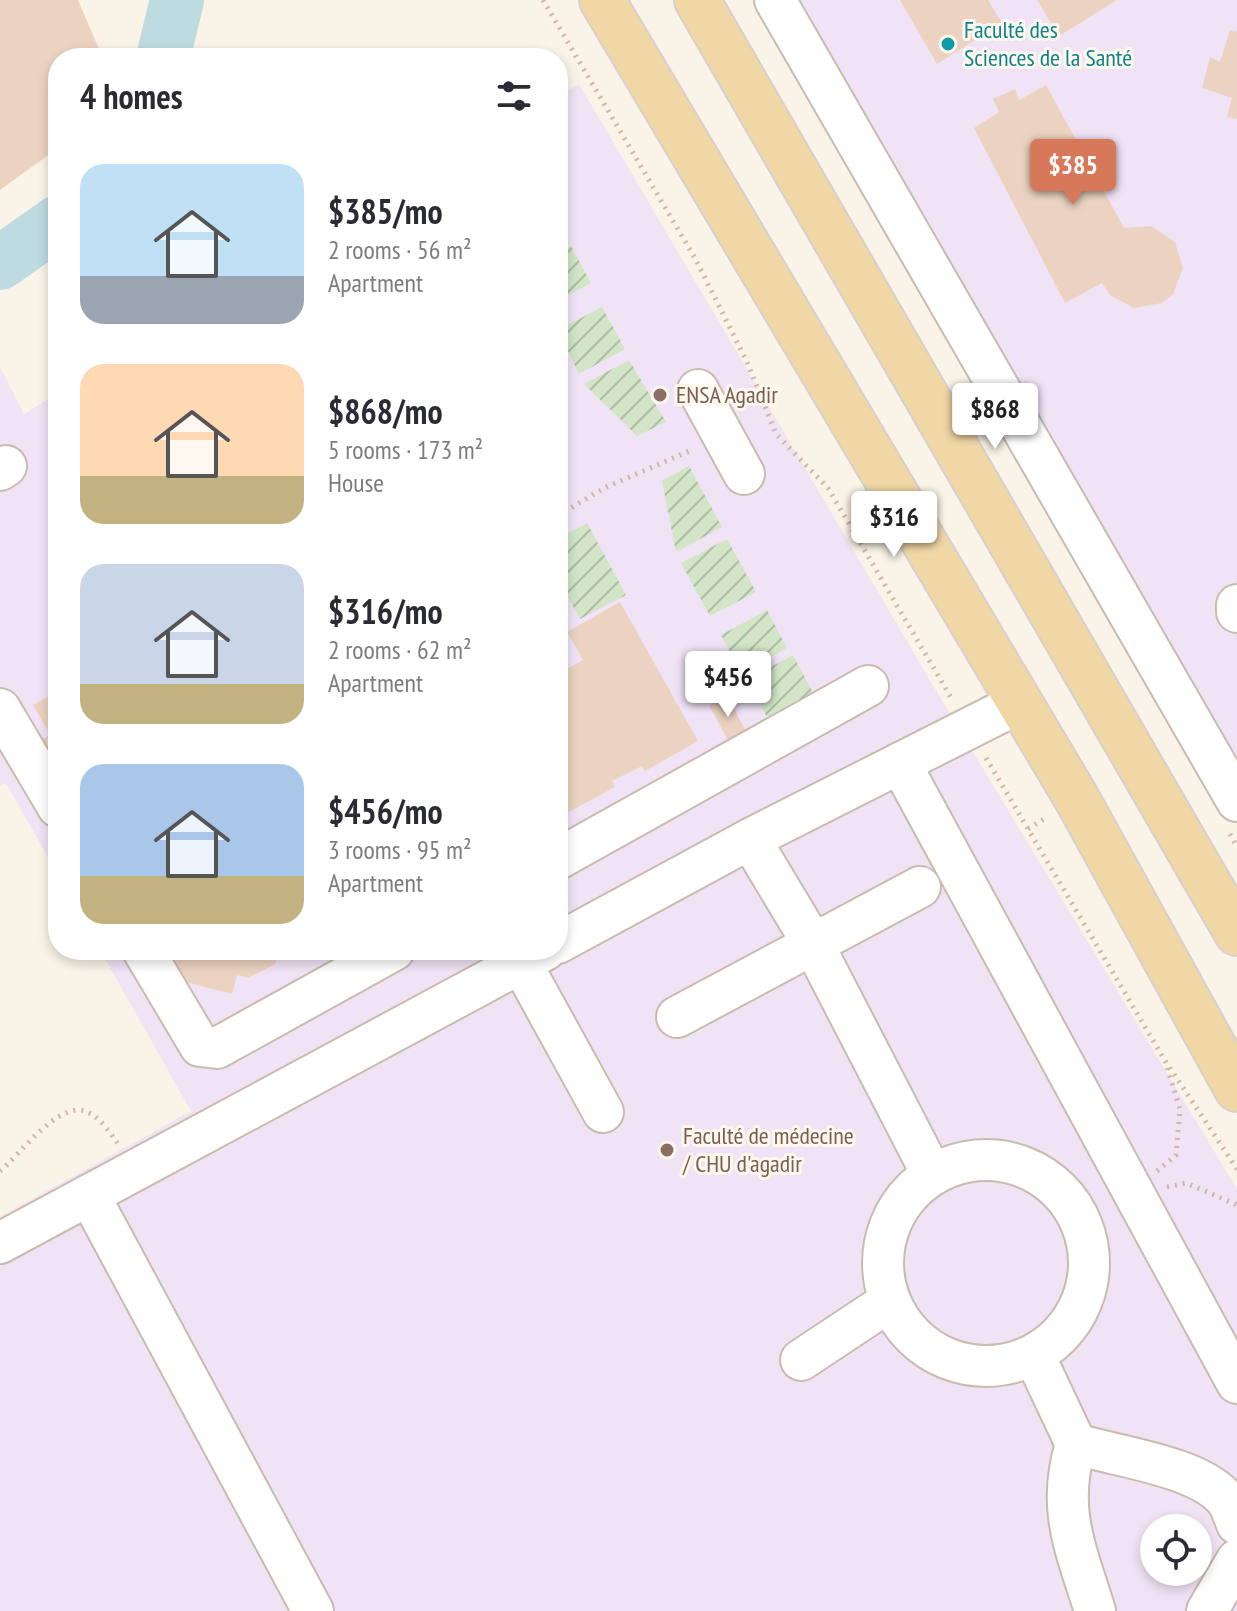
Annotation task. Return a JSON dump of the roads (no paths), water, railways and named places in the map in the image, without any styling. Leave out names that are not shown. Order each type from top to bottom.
[{"type":"main road","points":[[602,0],[1077,799],[1237,1089]]},
{"type":"main road","points":[[697,0],[1237,933]]},
{"type":"street","points":[[775,0],[1237,801]]},
{"type":"street","points":[[698,390],[744,474]]},
{"type":"street","points":[[1237,605],[1237,612]]},
{"type":"street","points":[[568,853],[868,686]]},
{"type":"street","points":[[568,938],[750,839],[1019,703]]},
{"type":"street","points":[[0,709],[48,790]]},
{"type":"street","points":[[900,763],[1237,1383]]},
{"type":"street","points":[[750,839],[813,944],[932,1174]]},
{"type":"street","points":[[677,1017],[920,887]]},
{"type":"street","points":[[149,960],[200,1046],[207,1049],[217,1048],[376,960]]},
{"type":"street","points":[[0,1243],[526,960]]},
{"type":"street","points":[[535,960],[603,1112]]},
{"type":"street","points":[[1001,1160],[1041,1175],[1077,1212],[1088,1245],[1087,1289],[1067,1327],[1034,1355],[993,1366],[950,1360],[914,1337],[890,1301],[882,1258],[885,1237],[904,1198],[932,1174],[957,1163],[1001,1160]]},
{"type":"street","points":[[1077,1212],[1131,1193]]},
{"type":"street","points":[[89,1195],[313,1611]]},
{"type":"street","points":[[801,1360],[890,1301]]},
{"type":"street","points":[[1034,1355],[1076,1444],[1066,1475],[1067,1518],[1095,1611]]},
{"type":"street","points":[[1076,1444],[1127,1459],[1177,1467],[1226,1500],[1237,1524]]},
{"type":"waterway","points":[[165,48],[177,0]]},
{"type":"waterway","points":[[0,263],[48,229]]},
{"type":"place","name":"Faculté des Sciences de la Santé","points":[[948,44]]},
{"type":"place","name":"ENSA Agadir","points":[[660,395]]},
{"type":"place","name":"Faculté de médecine / CHU d'agadir","points":[[667,1150]]}]
